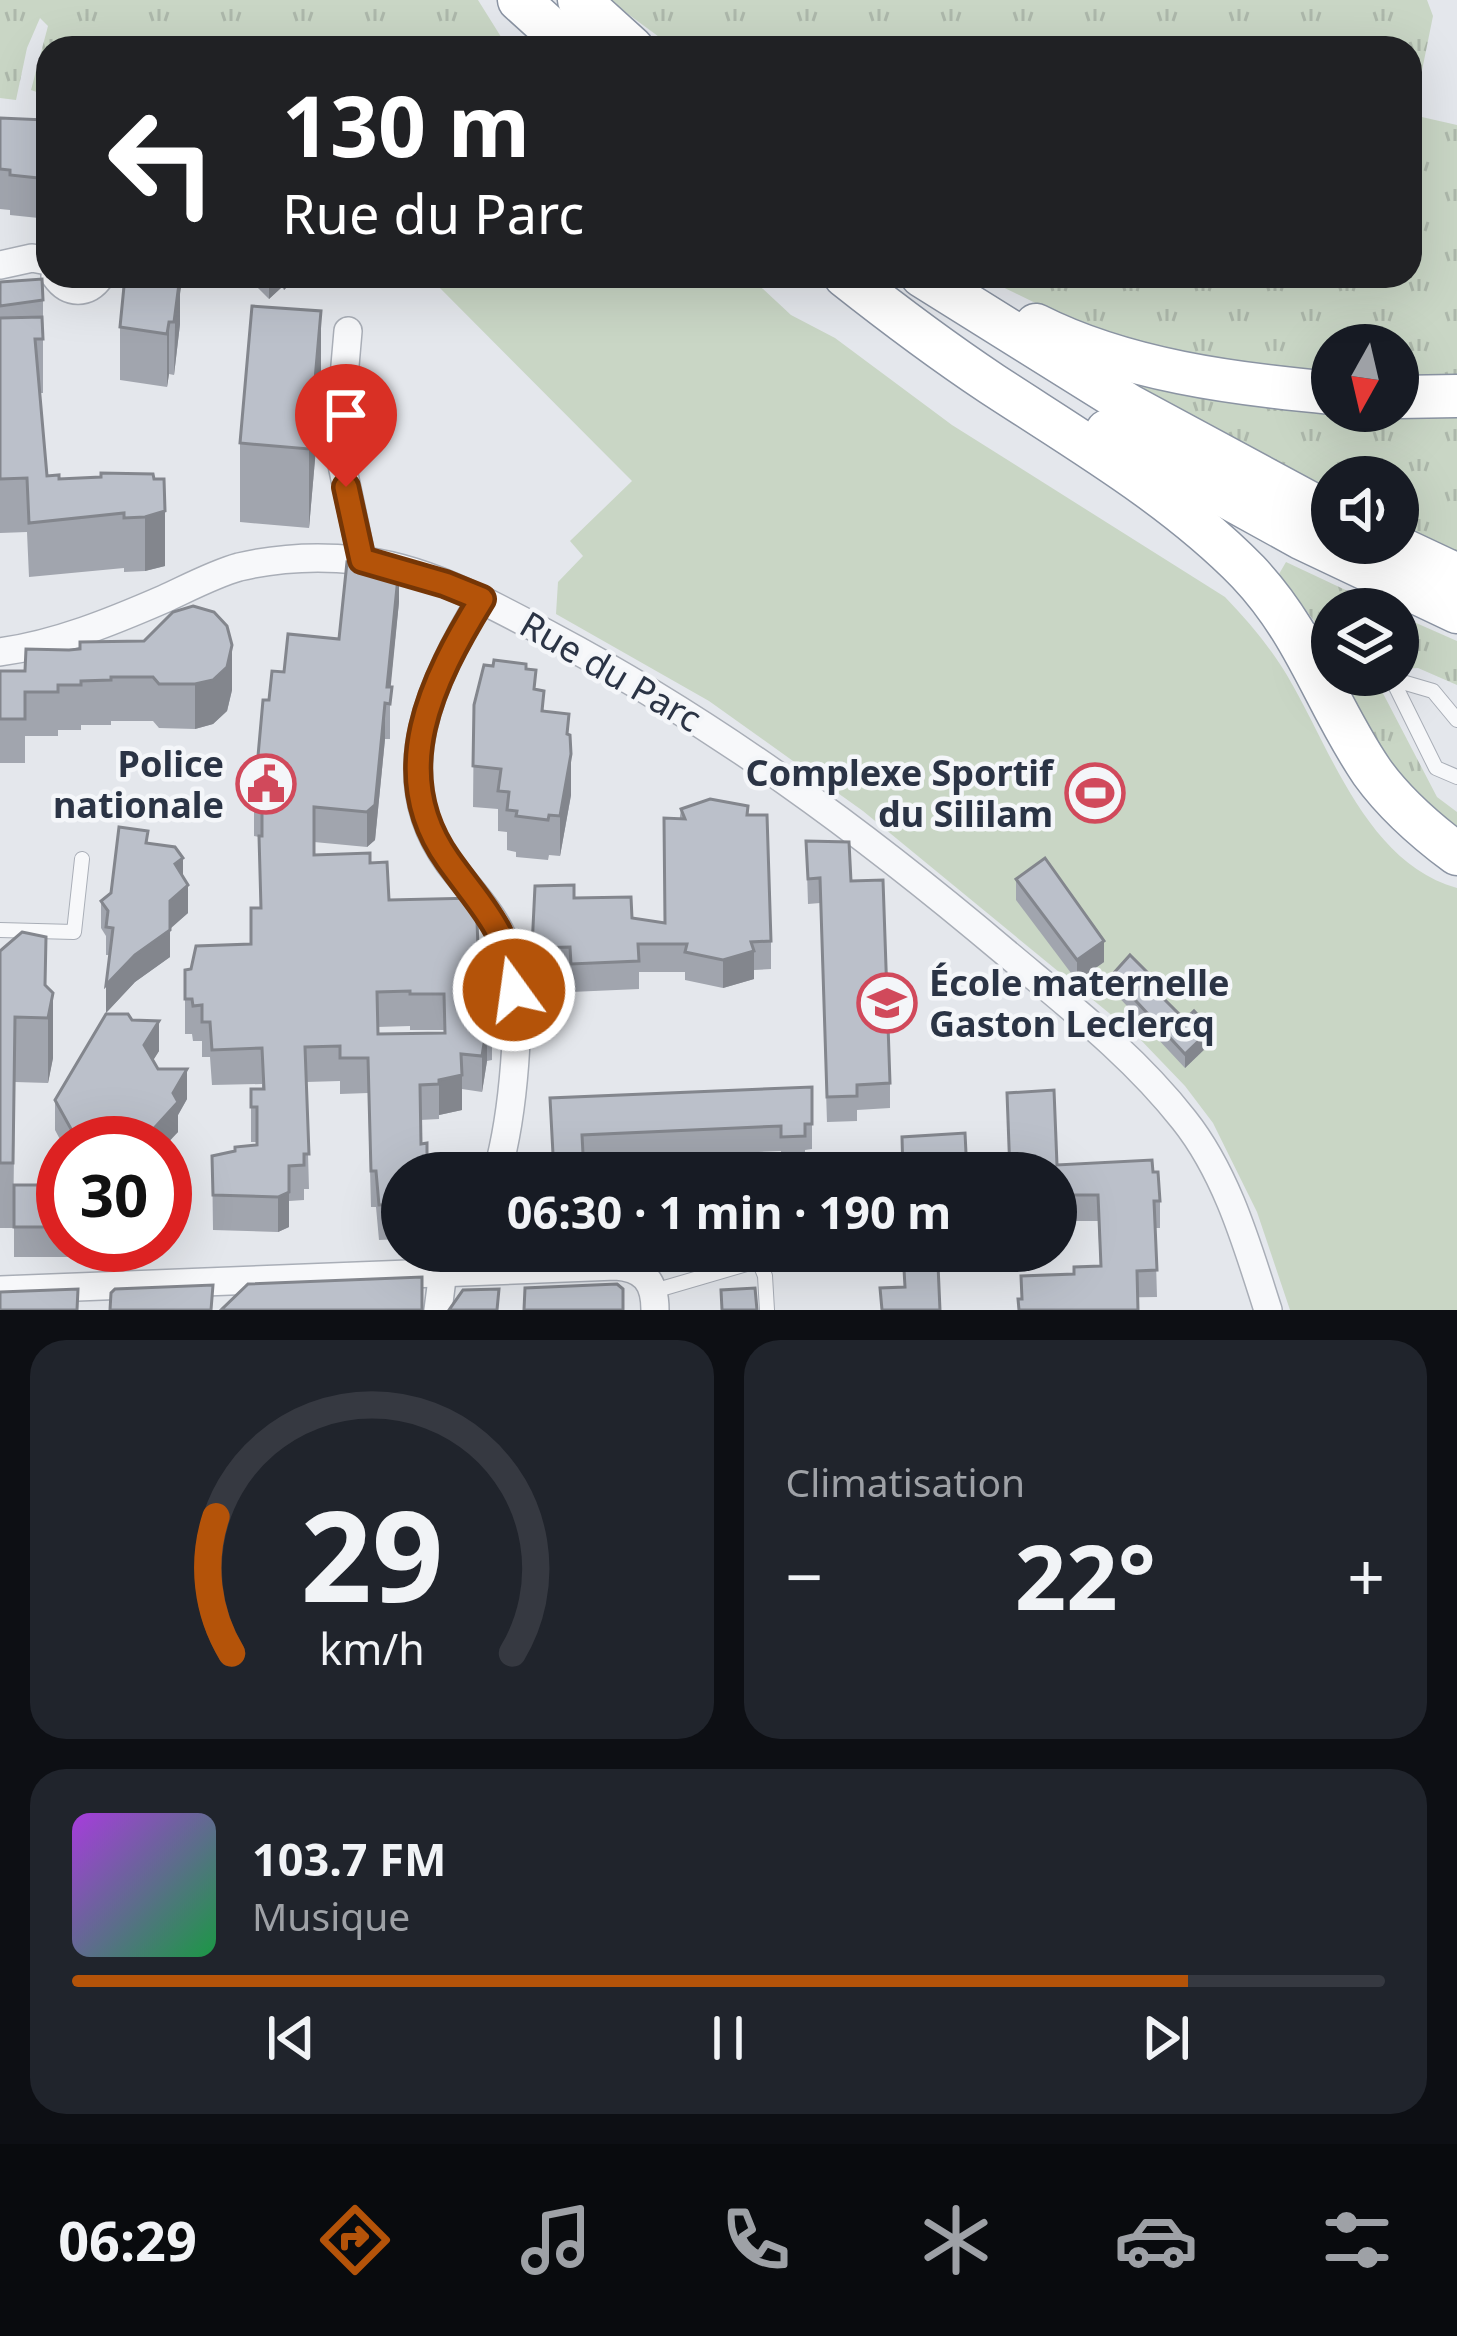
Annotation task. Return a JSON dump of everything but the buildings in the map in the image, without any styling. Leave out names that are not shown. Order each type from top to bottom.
[{"type":"highway","points":[[519,0],[559,36]]},
{"type":"highway","points":[[579,0],[619,36]]},
{"type":"highway","points":[[861,288],[1172,507],[1246,571],[1299,637],[1382,785],[1419,824],[1457,854]]},
{"type":"highway","points":[[881,288],[1133,447],[1320,548],[1457,612]]},
{"type":"highway","points":[[941,288],[1130,406],[1311,504]]},
{"type":"highway","points":[[965,288],[1047,330],[1106,352],[1226,380],[1311,390]]},
{"type":"highway","points":[[1419,397],[1457,396]]},
{"type":"highway","points":[[1419,557],[1457,575]]},
{"type":"street","points":[[0,266],[36,259]]},
{"type":"street","points":[[348,331],[338,446],[362,560]]},
{"type":"street","name":"Rue du Parc","points":[[0,652],[76,634],[238,568],[300,559],[362,560],[482,599],[591,656],[710,727],[918,879],[1103,1034],[1154,1084],[1206,1152],[1238,1221],[1268,1310]]},
{"type":"street","points":[[482,599],[435,688],[421,727],[416,770],[425,820],[449,862],[495,921],[512,970],[511,1104],[501,1152]]},
{"type":"street","points":[[0,1290],[94,1298],[228,1296],[400,1272]]},
{"type":"street","points":[[438,1310],[454,1272]]},
{"type":"street","points":[[639,1272],[644,1274],[654,1300]]},
{"type":"lane","points":[[1246,571],[1311,628]]},
{"type":"lane","points":[[1419,687],[1433,691],[1457,720]]},
{"type":"lane","points":[[1399,696],[1436,768],[1457,777]]},
{"type":"lane","points":[[0,930],[74,932],[82,860]]},
{"type":"lane","points":[[654,1300],[729,1272]]},
{"type":"lane","points":[[763,1272],[767,1310]]},
{"type":"green space","points":[[0,0],[478,0],[500,36],[45,36],[48,26],[40,18],[27,48],[16,100],[0,98]]},
{"type":"green space","points":[[609,0],[1427,0],[1433,16],[1422,70],[1422,36],[658,36]]},
{"type":"green space","points":[[1422,117],[1457,125],[1457,381],[1419,379],[1419,324],[1311,324],[1311,374],[1254,372],[1107,338],[1005,288],[1422,288]]},
{"type":"green space","name":"Complexe Sportif du Sililam","points":[[440,288],[762,288],[791,315],[835,338],[952,425],[1225,597],[1281,666],[1375,830],[1426,875],[1457,888],[1457,1310],[1290,1310],[1257,1212],[1213,1123],[1137,1036],[863,811],[709,701],[556,614],[558,582],[583,556],[570,541],[632,481]]},
{"type":"green space","points":[[1105,374],[1311,408],[1311,432],[1419,432],[1419,409],[1457,408],[1457,551],[1419,534],[1419,456],[1311,456],[1311,480],[1163,399]]},
{"type":"green space","points":[[1286,562],[1341,588],[1311,588],[1311,617],[1279,574]]},
{"type":"green space","points":[[1419,624],[1457,641],[1457,685],[1419,668]]},
{"type":"green space","points":[[1342,696],[1384,696],[1437,797],[1457,812],[1457,839],[1395,781]]},
{"type":"place","name":"Police nationale","points":[[266,784]]},
{"type":"place","name":"Complexe Sportif du Sililam","points":[[1095,793]]},
{"type":"place","name":"École maternelle Gaston Leclercq","points":[[887,1003]]},
{"type":"route","points":[[346,487],[362,560],[482,599],[427,709],[418,749],[417,784],[425,820],[436,842],[484,903],[502,936],[514,990]]}]
